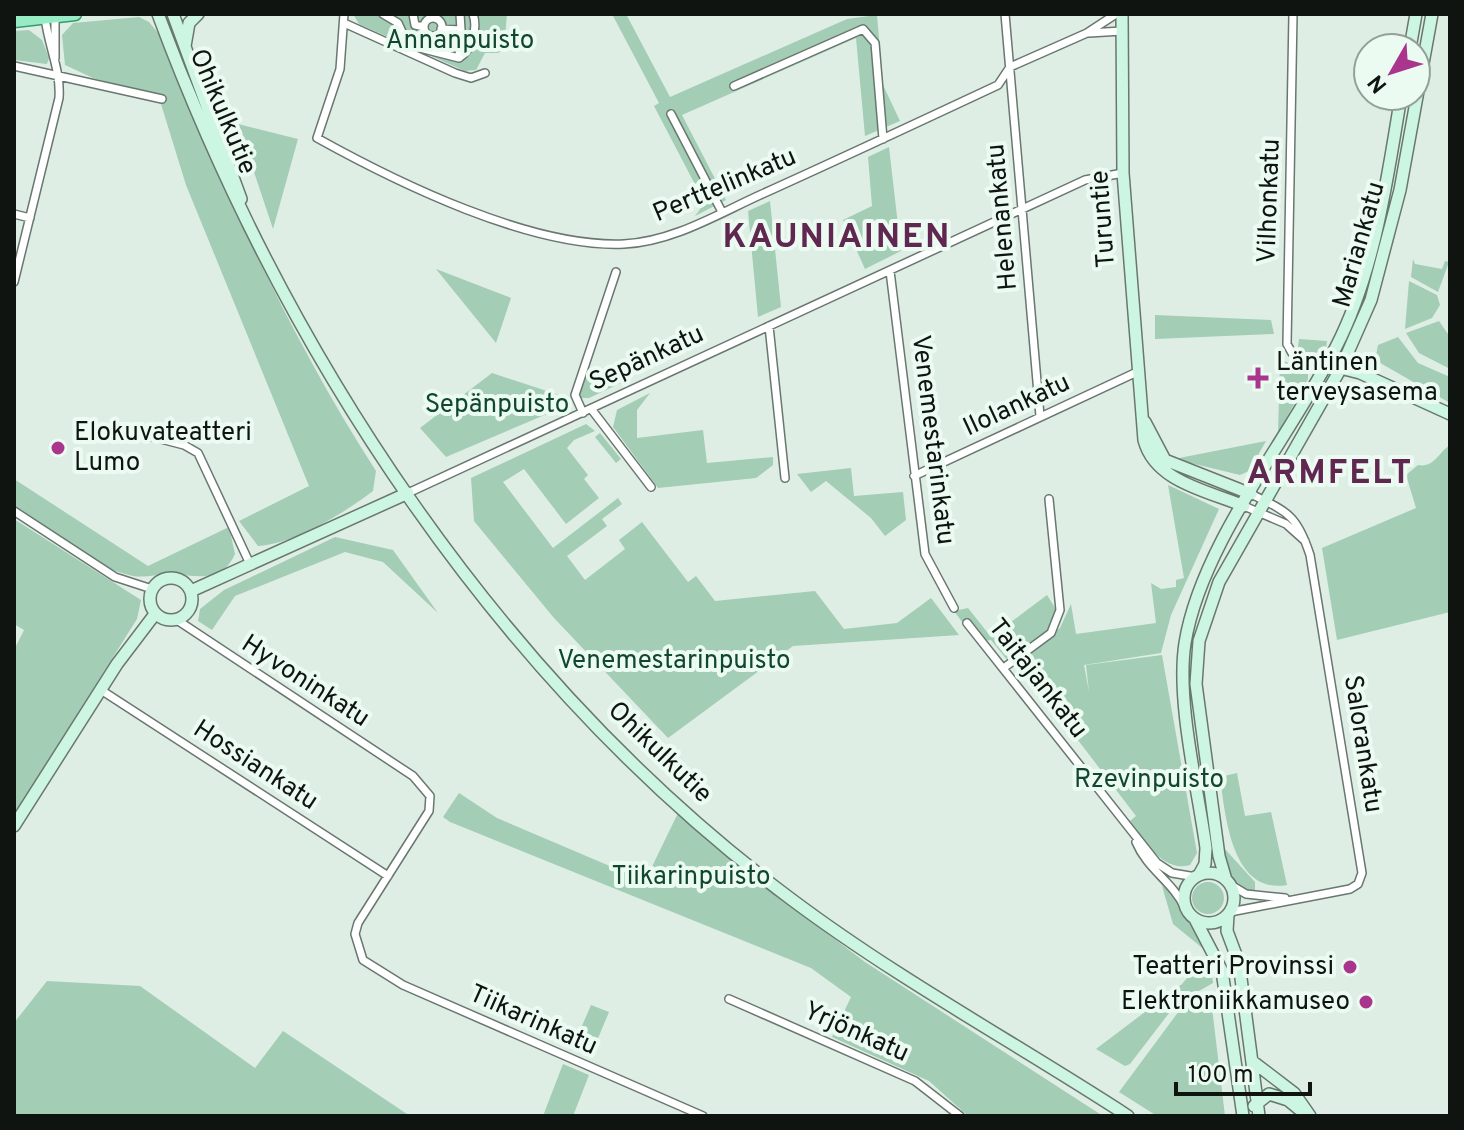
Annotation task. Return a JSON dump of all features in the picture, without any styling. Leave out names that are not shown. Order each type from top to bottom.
[{"type":"main road","points":[[14,21],[75,14]]},
{"type":"main road","name":"Ohikulkutie","points":[[158,14],[208,142],[249,226],[340,391],[408,493],[476,586],[548,674],[651,780],[747,865],[916,987],[1128,1116]]},
{"type":"main road","name":"Ohikulkutie","points":[[173,14],[249,226]]},
{"type":"main road","points":[[185,51],[186,33],[198,14]]},
{"type":"main road","name":"Turuntie","points":[[1119,14],[1122,31],[1123,173],[1137,372],[1146,450],[1157,467],[1244,506]]},
{"type":"main road","name":"Mariankatu","points":[[1228,883],[1219,856],[1196,669],[1199,641],[1214,593],[1341,368],[1371,300],[1387,249],[1432,14]]},
{"type":"main road","name":"Mariankatu","points":[[1197,876],[1205,864],[1206,848],[1184,686],[1184,655],[1201,589],[1244,506],[1325,365],[1362,284],[1398,112]]},
{"type":"main road","points":[[1325,365],[1360,373],[1450,414]]},
{"type":"main road","name":"Turuntie","points":[[1144,421],[1165,460],[1251,494]]},
{"type":"main road","name":"Sepänkatu","points":[[191,591],[408,493]]},
{"type":"main road","points":[[169,578],[182,581],[191,591],[192,605],[177,620],[165,620],[155,614],[150,602],[152,589],[169,578]]},
{"type":"main road","points":[[14,826],[101,690],[155,614]]},
{"type":"main road","points":[[1244,1116],[1222,971],[1196,921],[1185,908],[1185,890],[1197,876],[1214,874],[1228,883],[1234,899],[1227,931],[1239,963],[1259,1116]]},
{"type":"main road","points":[[1196,921],[1213,923],[1229,914]]},
{"type":"main road","points":[[1252,1061],[1294,1093],[1307,1116]]},
{"type":"main road","points":[[1244,1116],[1269,1094],[1280,1096],[1307,1116]]},
{"type":"street","points":[[383,14],[398,23],[408,45],[459,58]]},
{"type":"street","points":[[413,14],[415,25],[424,27],[433,36],[441,29],[461,30]]},
{"type":"street","points":[[459,58],[468,49],[475,26],[473,14]]},
{"type":"street","name":"Helenankatu","points":[[1005,14],[1040,416]]},
{"type":"street","name":"Perttelinkatu","points":[[344,18],[340,69],[317,138],[431,194],[542,234],[576,242],[626,244],[665,237],[883,139],[998,85],[1010,67],[1087,33],[1119,14]]},
{"type":"street","name":"Vilhonkatu","points":[[1293,14],[1287,344],[1292,353],[1325,365]]},
{"type":"street","points":[[459,58],[462,15]]},
{"type":"street","points":[[14,282],[59,98],[60,77],[48,43],[48,16]]},
{"type":"street","points":[[424,27],[432,16],[439,21],[441,29]]},
{"type":"street","points":[[344,18],[455,73],[471,78],[485,73]]},
{"type":"street","points":[[734,86],[863,29],[875,43],[883,139]]},
{"type":"street","name":"Perttelinkatu","points":[[1087,33],[1122,31]]},
{"type":"street","points":[[14,66],[162,99]]},
{"type":"street","points":[[671,114],[722,212]]},
{"type":"street","name":"Sepänkatu","points":[[408,493],[1022,208],[1085,180],[1123,173]]},
{"type":"street","points":[[14,214],[30,218]]},
{"type":"street","name":"Venemestarinkatu","points":[[890,271],[925,554],[954,608]]},
{"type":"street","points":[[616,272],[575,395],[651,487]]},
{"type":"street","points":[[769,326],[785,478]]},
{"type":"street","name":"Ilolankatu","points":[[914,476],[1137,372]]},
{"type":"street","points":[[119,428],[184,445],[198,453],[250,564]]},
{"type":"street","name":"Salorankatu","points":[[1229,914],[1291,898],[1350,889],[1358,884],[1362,873],[1306,543],[1251,494]]},
{"type":"street","points":[[1005,667],[1051,633],[1060,610],[1049,499]]},
{"type":"street","name":"Salorankatu","points":[[1244,506],[1262,506]]},
{"type":"street","points":[[14,511],[115,577],[152,589]]},
{"type":"street","name":"Hyvoninkatu","points":[[177,620],[413,776],[430,796],[429,811],[388,876]]},
{"type":"street","name":"Taitajankatu","points":[[967,623],[1005,667],[1134,836],[1168,872],[1197,876]]},
{"type":"street","name":"Hossiankatu","points":[[101,690],[388,876]]},
{"type":"street","name":"Taitajankatu","points":[[1134,836],[1149,864],[1176,891],[1185,908]]},
{"type":"street","name":"Tiikarinkatu","points":[[388,876],[358,923],[357,947],[363,960],[374,969],[403,985],[703,1116]]},
{"type":"street","name":"Salorankatu","points":[[1228,883],[1246,894],[1291,898]]},
{"type":"street","name":"Yrjönkatu","points":[[729,999],[915,1081],[960,1116]]},
{"type":"green space","name":"Annanpuisto","points":[[353,14],[507,14],[504,48],[498,53],[485,53],[476,70],[465,71],[359,24]]},
{"type":"green space","points":[[612,14],[626,14],[670,97],[847,19],[877,15],[883,85],[900,121],[865,136],[856,38],[682,115],[726,200],[695,216],[703,205],[700,194],[654,106],[659,103]]},
{"type":"green space","points":[[139,17],[149,22],[159,34],[207,147],[285,312],[313,366],[376,471],[373,491],[361,500],[318,526],[273,544],[258,546],[239,521],[309,486],[186,185],[161,104],[155,95],[93,78],[65,65],[62,35],[73,23]]},
{"type":"green space","points":[[29,30],[42,40],[49,58],[47,64],[14,60],[14,31]]},
{"type":"green space","points":[[238,124],[298,139],[273,229]]},
{"type":"green space","points":[[889,147],[901,251],[865,269],[843,220],[872,206],[868,157]]},
{"type":"green space","points":[[770,201],[781,307],[758,317],[748,211]]},
{"type":"green space","points":[[1413,259],[1415,264],[1442,269],[1445,261],[1449,262],[1438,292],[1411,277]]},
{"type":"green space","points":[[436,269],[511,298],[496,343]]},
{"type":"green space","points":[[1409,281],[1437,295],[1440,305],[1432,318],[1405,329]]},
{"type":"green space","points":[[1155,315],[1271,320],[1274,334],[1155,339]]},
{"type":"green space","points":[[1439,321],[1450,337],[1450,369],[1419,353],[1406,333]]},
{"type":"green space","points":[[1398,337],[1418,363],[1450,377],[1450,403],[1375,360],[1378,345]]},
{"type":"green space","points":[[1299,339],[1327,341],[1326,349],[1318,355],[1303,353],[1298,348]]},
{"type":"green space","points":[[1280,359],[1308,372],[1308,379],[1278,433]]},
{"type":"green space","points":[[587,372],[621,383],[589,398],[577,398]]},
{"type":"green space","name":"Sepänpuisto","points":[[492,373],[568,398],[561,408],[446,457],[420,428]]},
{"type":"green space","points":[[650,393],[637,410],[637,438],[703,430],[707,463],[773,457],[773,465],[756,478],[658,488],[613,427],[617,410]]},
{"type":"green space","name":"Venemestarinpuisto","points":[[586,424],[595,431],[574,440],[567,448],[588,475],[584,479],[599,498],[566,524],[524,469],[503,482],[553,548],[618,498],[622,504],[602,519],[607,526],[567,556],[585,580],[625,549],[619,540],[642,522],[688,582],[696,576],[715,601],[815,591],[844,629],[897,623],[931,598],[959,635],[793,646],[668,738],[554,618],[474,521],[471,478]]},
{"type":"green space","points":[[600,433],[621,459],[616,463],[595,437]]},
{"type":"green space","points":[[1266,441],[1249,471],[1240,475],[1174,459]]},
{"type":"green space","points":[[1450,445],[1450,612],[1337,640],[1322,548],[1416,508],[1406,475],[1418,465],[1432,462]]},
{"type":"green space","points":[[851,468],[854,496],[903,492],[906,520],[885,536],[871,518],[826,481],[811,492],[797,474]]},
{"type":"green space","points":[[14,479],[148,566],[229,527],[235,554],[223,570],[207,576],[133,576],[117,571],[71,547],[14,507]]},
{"type":"green space","name":"Rzevinpuisto","points":[[1168,485],[1219,509],[1171,615],[1161,653],[1084,665],[1089,692],[1086,665],[1162,655],[1197,853],[1190,865],[1180,866],[1163,860],[1148,845],[1130,821],[1136,816],[1019,663],[1060,628],[1071,604],[1076,634],[1156,623],[1151,583],[1161,589],[1176,587],[1176,580],[1184,578]]},
{"type":"green space","points":[[14,519],[141,600],[137,619],[14,815],[14,650],[24,630],[14,624]]},
{"type":"green space","points":[[335,537],[393,550],[438,613],[383,562],[345,552],[235,596],[212,630],[198,621],[200,609],[224,590]]},
{"type":"green space","points":[[1047,595],[1057,611],[1050,631],[1008,661],[991,640],[977,642],[954,611],[968,608],[991,637]]},
{"type":"green space","points":[[1237,773],[1245,816],[1271,812],[1287,885],[1268,885],[1254,877],[1234,848],[1220,777]]},
{"type":"green space","name":"Tiikarinpuisto","points":[[459,793],[497,818],[645,881],[678,813],[743,870],[865,962],[1103,1116],[968,1116],[929,1081],[832,1037],[851,997],[811,968],[450,822],[443,817]]},
{"type":"green space","points":[[1223,847],[1255,882],[1255,892],[1240,887],[1231,877]]},
{"type":"green space","points":[[1208,882],[1220,886],[1224,898],[1220,910],[1208,914],[1196,910],[1192,898],[1196,886]]},
{"type":"green space","points":[[1162,886],[1183,906],[1206,951],[1173,924]]},
{"type":"green space","points":[[1211,968],[1213,983],[1176,1004],[1130,1064],[1125,1066],[1096,1049],[1182,984],[1193,971]]},
{"type":"green space","points":[[47,981],[140,986],[255,1068],[283,1031],[410,1116],[14,1116],[14,1023]]},
{"type":"green space","points":[[1210,991],[1225,1116],[1157,1116],[1119,1092],[1179,1011]]},
{"type":"green space","points":[[591,1005],[609,1012],[591,1055],[573,1047]]},
{"type":"green space","points":[[563,1064],[589,1075],[573,1116],[543,1116]]},
{"type":"place","name":"Läntinen terveysasema","points":[[1258,378]]},
{"type":"place","name":"Elokuvateatteri Lumo","points":[[58,448]]},
{"type":"place","name":"Teatteri Provinssi","points":[[1350,967]]},
{"type":"place","name":"Elektroniikkamuseo","points":[[1366,1002]]},
{"type":"district","name":"KAUNIAINEN","points":[[837,238]]},
{"type":"district","name":"ARMFELT","points":[[1330,474]]}]
